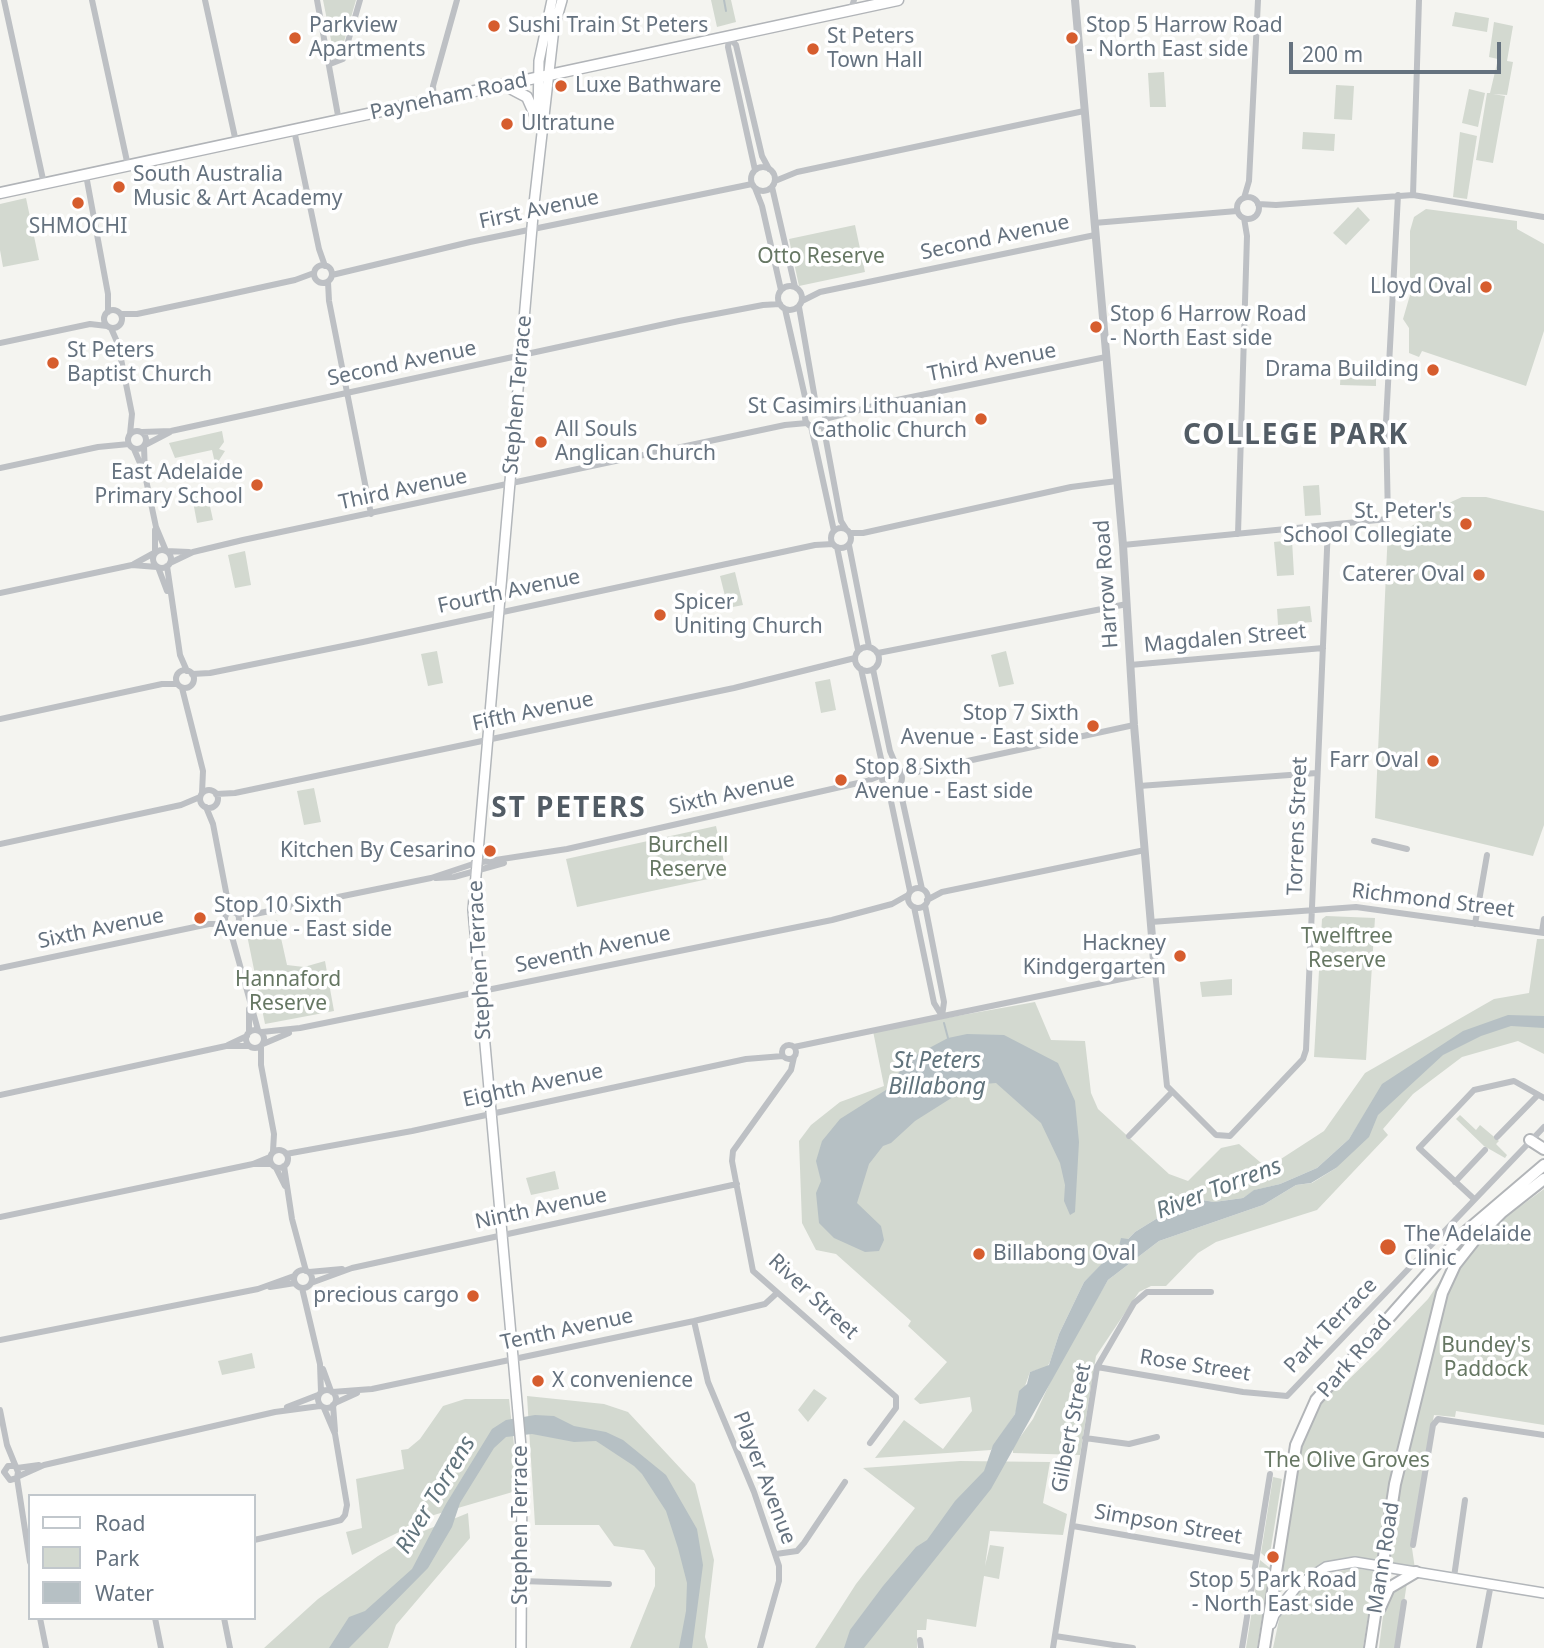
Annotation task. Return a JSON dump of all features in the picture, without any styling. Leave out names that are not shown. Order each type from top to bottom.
[{"type":"highway","points":[[1530,1140],[1544,1149]]},
{"type":"highway","name":"Park Road","points":[[1264,1648],[1296,1446],[1317,1399],[1463,1234],[1544,1166]]},
{"type":"highway","name":"Mann Road","points":[[1371,1645],[1381,1566],[1404,1446],[1442,1293],[1455,1265],[1477,1237],[1502,1212],[1544,1179]]},
{"type":"highway","points":[[1371,1645],[1383,1597],[1389,1588],[1416,1572]]},
{"type":"main road","name":"Stephen Terrace","points":[[540,147],[538,77],[544,28],[552,0]]},
{"type":"main road","name":"Stephen Terrace","points":[[521,1648],[524,1520],[517,1397],[480,991],[474,910],[475,868],[540,147],[554,28],[562,0]]},
{"type":"main road","name":"Payneham Road","points":[[0,193],[729,37],[852,5],[898,0]]},
{"type":"main road","points":[[502,85],[527,97],[538,122]]},
{"type":"main road","points":[[1264,1648],[1274,1615],[1297,1586],[1326,1567],[1355,1562],[1544,1593]]},
{"type":"street","points":[[4,0],[44,184]]},
{"type":"street","points":[[92,0],[128,166]]},
{"type":"street","points":[[205,0],[236,142]]},
{"type":"street","points":[[317,0],[340,121]]},
{"type":"street","points":[[330,64],[343,59],[360,0]]},
{"type":"street","points":[[435,101],[433,86],[457,0]]},
{"type":"street","name":"Harrow Road","points":[[1075,0],[1123,545],[1134,725],[1155,972],[1165,1082],[1172,1092]]},
{"type":"street","points":[[1094,223],[1237,208],[1244,198],[1249,181],[1258,0]]},
{"type":"street","points":[[1413,195],[1419,0]]},
{"type":"street","points":[[729,37],[736,45],[762,156],[771,170],[800,304],[815,399],[823,416],[841,521],[849,537],[869,647],[878,657]]},
{"type":"street","points":[[729,37],[728,47],[755,170],[753,183],[762,206],[909,893],[934,1003],[942,1016]]},
{"type":"street","points":[[753,183],[764,191],[797,172],[1084,111]]},
{"type":"street","points":[[295,130],[371,514]]},
{"type":"street","points":[[755,170],[763,167],[797,172]]},
{"type":"street","points":[[86,175],[108,293],[120,318],[118,344],[132,414],[131,441],[145,475]]},
{"type":"street","points":[[1249,181],[1257,205]]},
{"type":"street","name":"First Avenue","points":[[120,318],[753,183]]},
{"type":"street","points":[[1123,545],[1388,519],[1385,422],[1398,195]]},
{"type":"street","points":[[1244,198],[1257,205],[1276,205],[1413,195],[1544,217]]},
{"type":"street","points":[[1238,534],[1247,218],[1257,205]]},
{"type":"street","points":[[1237,208],[1247,218]]},
{"type":"street","name":"Second Avenue","points":[[171,431],[144,446],[131,441],[142,432],[171,431],[764,304],[790,310],[820,292],[1094,234]]},
{"type":"street","name":"Second Avenue","points":[[764,304],[780,293],[797,289],[820,292]]},
{"type":"street","points":[[108,293],[106,314],[118,344]]},
{"type":"street","points":[[0,343],[90,324],[106,314],[120,318]]},
{"type":"street","points":[[90,324],[109,327],[120,318]]},
{"type":"street","name":"Third Avenue","points":[[158,567],[193,552],[785,425],[809,424],[823,416],[1106,358]]},
{"type":"street","name":"Third Avenue","points":[[785,425],[807,412],[823,416]]},
{"type":"street","points":[[132,414],[146,438],[145,475],[156,527],[166,551],[170,600],[203,771],[215,798],[214,824],[227,897],[237,918],[236,942]]},
{"type":"street","points":[[0,468],[131,441]]},
{"type":"street","points":[[833,533],[849,537],[1071,487],[1117,481]]},
{"type":"street","name":"Torrens Street","points":[[1172,1092],[1216,1135],[1226,1138],[1305,1055],[1328,526]]},
{"type":"street","points":[[156,527],[153,561],[158,567],[170,600]]},
{"type":"street","name":"Fourth Avenue","points":[[815,545],[833,533]]},
{"type":"street","name":"Fourth Avenue","points":[[0,719],[815,545],[835,546],[849,537]]},
{"type":"street","name":"Third Avenue","points":[[155,553],[193,552]]},
{"type":"street","points":[[0,593],[132,565],[155,553]]},
{"type":"street","points":[[132,565],[158,567]]},
{"type":"street","points":[[942,1016],[944,1002],[924,890],[899,771],[890,751],[873,669],[878,657],[895,651],[1127,604]]},
{"type":"street","points":[[857,654],[869,647]]},
{"type":"street","name":"Magdalen Street","points":[[1130,665],[1323,648]]},
{"type":"street","name":"Fifth Avenue","points":[[215,798],[838,664],[857,654]]},
{"type":"street","name":"Fifth Avenue","points":[[838,664],[859,667]]},
{"type":"street","points":[[859,667],[873,669]]},
{"type":"street","points":[[899,771],[912,773],[1134,725]]},
{"type":"street","name":"Sixth Avenue","points":[[0,968],[209,924],[228,925],[237,918],[431,878],[445,879],[475,868],[867,781],[891,768],[899,771]]},
{"type":"street","points":[[203,771],[202,800],[214,824]]},
{"type":"street","points":[[900,782],[912,773]]},
{"type":"street","points":[[1139,786],[1317,773]]},
{"type":"street","name":"Sixth Avenue","points":[[867,781],[886,785],[900,782]]},
{"type":"street","points":[[0,844],[215,798]]},
{"type":"street","points":[[202,800],[215,798]]},
{"type":"street","points":[[1374,841],[1407,849]]},
{"type":"street","points":[[924,890],[942,892],[1145,850]]},
{"type":"street","points":[[1475,924],[1488,855]]},
{"type":"street","name":"Seventh Avenue","points":[[892,904],[909,893],[924,890]]},
{"type":"street","points":[[926,902],[942,892]]},
{"type":"street","points":[[227,897],[225,915],[236,942],[249,1000],[260,1031],[261,1065],[274,1134],[273,1160],[287,1191]]},
{"type":"street","name":"Seventh Avenue","points":[[248,1034],[300,1028],[832,920],[892,904],[912,905],[926,902]]},
{"type":"street","name":"Richmond Street","points":[[1151,922],[1356,907],[1543,933]]},
{"type":"street","name":"Sixth Avenue","points":[[209,924],[225,915],[237,918]]},
{"type":"street","points":[[1543,933],[1544,919]]},
{"type":"street","points":[[795,1053],[786,1045],[783,1055],[795,1053],[815,1044],[1155,972]]},
{"type":"street","points":[[249,1000],[248,1034],[251,1047],[261,1065]]},
{"type":"street","name":"Seventh Avenue","points":[[251,1047],[262,1045],[300,1028]]},
{"type":"street","points":[[226,1046],[248,1034]]},
{"type":"street","points":[[0,1095],[226,1046],[251,1047]]},
{"type":"street","name":"River Street","points":[[795,1053],[792,1067],[732,1154],[753,1270],[896,1397],[897,1405],[870,1443]]},
{"type":"street","name":"Eighth Avenue","points":[[273,1160],[285,1152],[307,1153],[767,1056],[783,1055]]},
{"type":"street","name":"River Street","points":[[782,1079],[783,1055]]},
{"type":"street","points":[[1473,1198],[1419,1148],[1474,1090],[1514,1082],[1541,1096],[1497,1137]]},
{"type":"street","points":[[1129,1136],[1172,1092]]},
{"type":"street","name":"Park Terrace","points":[[1287,1396],[1544,1126]]},
{"type":"street","points":[[274,1134],[285,1152],[287,1191],[296,1236],[307,1271],[311,1316],[320,1364],[319,1394],[335,1434]]},
{"type":"street","points":[[1455,1182],[1485,1150]]},
{"type":"street","name":"Eighth Avenue","points":[[273,1160],[286,1164],[307,1153]]},
{"type":"street","points":[[0,1217],[273,1160]]},
{"type":"street","name":"Ninth Avenue","points":[[295,1277],[307,1271],[352,1268],[737,1184]]},
{"type":"street","points":[[295,1277],[296,1236]]},
{"type":"street","name":"Ninth Avenue","points":[[307,1286],[352,1268]]},
{"type":"street","points":[[295,1277],[307,1286]]},
{"type":"street","points":[[0,1340],[258,1289],[295,1277]]},
{"type":"street","name":"Gilbert Street","points":[[1053,1648],[1097,1367],[1134,1303],[1147,1292],[1211,1292]]},
{"type":"street","name":"Tenth Avenue","points":[[319,1394],[359,1392],[694,1321],[765,1304],[777,1293]]},
{"type":"street","name":"Player Avenue","points":[[694,1321],[708,1382],[754,1492],[776,1554],[779,1581],[760,1648]]},
{"type":"street","points":[[256,1540],[343,1518],[347,1505],[335,1434],[334,1404],[320,1364]]},
{"type":"street","name":"Rose Street","points":[[1097,1367],[1243,1392],[1287,1396]]},
{"type":"street","name":"Tenth Avenue","points":[[322,1407],[359,1392]]},
{"type":"street","points":[[275,1412],[319,1394]]},
{"type":"street","points":[[10,1478],[44,1465],[275,1412],[322,1407]]},
{"type":"street","points":[[0,1410],[10,1478],[19,1505],[28,1552]]},
{"type":"street","points":[[1413,1545],[1433,1425],[1438,1419],[1544,1435]]},
{"type":"street","points":[[1085,1438],[1129,1444],[1157,1437]]},
{"type":"street","points":[[9,1468],[44,1465]]},
{"type":"street","points":[[9,1468],[10,1478]]},
{"type":"street","points":[[1241,1648],[1270,1474]]},
{"type":"street","points":[[776,1554],[797,1550],[804,1543],[843,1489],[845,1482]]},
{"type":"street","points":[[1454,1577],[1465,1500]]},
{"type":"street","name":"Simpson Street","points":[[1073,1526],[1256,1558]]},
{"type":"street","points":[[522,1581],[608,1584]]},
{"type":"street","points":[[1479,1648],[1491,1584]]},
{"type":"street","points":[[1397,1648],[1404,1602]]},
{"type":"street","points":[[40,1620],[46,1648]]},
{"type":"street","points":[[155,1620],[161,1648]]},
{"type":"street","points":[[224,1620],[229,1645]]},
{"type":"street","points":[[1055,1636],[1133,1648]]},
{"type":"street","points":[[920,1640],[920,1648]]},
{"type":"green space","points":[[323,0],[356,0],[339,59],[335,60]]},
{"type":"green space","points":[[711,0],[731,0],[736,22],[717,27]]},
{"type":"green space","points":[[1455,12],[1489,18],[1487,32],[1452,26]]},
{"type":"green space","points":[[1494,22],[1513,26],[1507,61],[1513,62],[1507,95],[1493,94],[1505,96],[1493,163],[1476,160],[1487,93],[1490,93],[1498,59],[1489,57]]},
{"type":"green space","points":[[1164,72],[1166,107],[1150,107],[1148,73]]},
{"type":"green space","points":[[1336,85],[1354,86],[1352,120],[1334,119]]},
{"type":"green space","points":[[1469,89],[1485,93],[1478,127],[1462,123]]},
{"type":"green space","points":[[1303,132],[1335,134],[1334,151],[1302,149]]},
{"type":"green space","points":[[1460,132],[1477,136],[1467,199],[1453,197]]},
{"type":"green space","points":[[26,198],[39,260],[3,267],[0,250],[0,204]]},
{"type":"green space","points":[[1358,207],[1370,220],[1346,245],[1333,233]]},
{"type":"green space","points":[[1426,209],[1517,221],[1517,229],[1544,244],[1544,331],[1526,386],[1422,351],[1419,357],[1409,353],[1409,328],[1403,319],[1410,295],[1410,231],[1414,217]]},
{"type":"green space","name":"Otto Reserve","points":[[855,225],[865,272],[799,286],[789,239]]},
{"type":"green space","points":[[1341,367],[1376,368],[1376,386],[1340,385]]},
{"type":"green space","points":[[222,431],[224,442],[219,449],[225,451],[218,462],[241,477],[219,481],[212,450],[175,458],[169,443]]},
{"type":"green space","points":[[1319,485],[1321,515],[1305,516],[1303,486]]},
{"type":"green space","points":[[206,488],[213,520],[197,523],[191,491]]},
{"type":"green space","points":[[1462,497],[1486,497],[1544,511],[1544,825],[1533,856],[1375,818],[1388,529],[1406,530],[1438,508]]},
{"type":"green space","points":[[1292,540],[1294,575],[1277,576],[1274,542]]},
{"type":"green space","points":[[245,551],[251,585],[235,588],[228,555]]},
{"type":"green space","points":[[735,572],[743,605],[728,608],[720,576]]},
{"type":"green space","points":[[1310,606],[1312,622],[1278,625],[1277,609]]},
{"type":"green space","points":[[437,651],[443,683],[428,686],[421,654]]},
{"type":"green space","points":[[1006,651],[1014,684],[999,687],[991,655]]},
{"type":"green space","points":[[830,679],[836,710],[821,713],[815,682]]},
{"type":"green space","points":[[314,788],[321,822],[304,825],[297,791]]},
{"type":"green space","name":"Burchell Reserve","points":[[716,826],[727,875],[577,907],[566,859]]},
{"type":"green space","name":"Twelftree Reserve","points":[[1326,916],[1375,918],[1366,1060],[1314,1057],[1322,919]]},
{"type":"green space","name":"Hannaford Reserve","points":[[277,920],[287,965],[304,967],[325,961],[334,1011],[265,1024],[246,930],[248,926]]},
{"type":"green space","points":[[1537,939],[1544,939],[1544,1054],[1518,1041],[1462,1057],[1413,1094],[1383,1129],[1388,1135],[1317,1210],[1216,1242],[1198,1253],[1166,1286],[1151,1286],[1139,1292],[1096,1356],[1080,1455],[1013,1453],[1013,1447],[1033,1419],[1063,1355],[1108,1280],[1159,1241],[1263,1205],[1296,1185],[1312,1183],[1336,1168],[1365,1114],[1349,1139],[1317,1168],[1280,1184],[1255,1190],[1243,1198],[1214,1202],[1190,1198],[1135,1232],[1084,1282],[1059,1334],[1050,1362],[1047,1367],[1030,1372],[1015,1414],[991,1450],[875,1458],[904,1420],[943,1449],[972,1411],[970,1397],[920,1404],[914,1399],[947,1362],[908,1326],[911,1321],[836,1254],[816,1250],[802,1223],[799,1141],[811,1125],[840,1102],[884,1086],[873,1031],[1035,1002],[1051,1040],[1085,1041],[1091,1093],[1098,1109],[1169,1174],[1188,1181],[1221,1148],[1239,1144],[1267,1168],[1324,1131],[1365,1073],[1494,999],[1529,993]]},
{"type":"green space","points":[[1232,979],[1232,995],[1202,997],[1200,982]]},
{"type":"green space","points":[[1460,1115],[1476,1130],[1480,1125],[1499,1141],[1496,1144],[1507,1155],[1505,1158],[1484,1146],[1456,1119]]},
{"type":"green space","points":[[555,1171],[559,1189],[531,1195],[526,1178]]},
{"type":"green space","name":"Bundey's Paddock","points":[[1544,1189],[1544,1425],[1456,1411],[1455,1417],[1434,1415],[1411,1541],[1415,1569],[1387,1565],[1397,1518],[1396,1500],[1443,1302],[1460,1266],[1492,1227]]},
{"type":"green space","name":"The Olive Groves","points":[[1449,1268],[1393,1482],[1377,1563],[1326,1564],[1307,1571],[1278,1594],[1299,1446],[1321,1398],[1340,1376],[1346,1382],[1378,1351],[1428,1299]]},
{"type":"green space","points":[[252,1353],[255,1368],[222,1375],[218,1361]]},
{"type":"green space","points":[[814,1389],[827,1398],[808,1422],[798,1410]]},
{"type":"green space","points":[[527,1396],[604,1404],[628,1412],[695,1484],[714,1560],[705,1637],[708,1648],[630,1648],[655,1586],[655,1568],[644,1550],[614,1546],[599,1525],[535,1525]]},
{"type":"green space","points":[[465,1399],[509,1399],[516,1463],[516,1491],[434,1515],[352,1555],[346,1532],[362,1528],[356,1479],[404,1469],[401,1450],[408,1449],[420,1439],[443,1406]]},
{"type":"green space","points":[[960,1461],[1050,1462],[1043,1503],[1067,1514],[1063,1535],[990,1531],[985,1566],[990,1545],[1004,1547],[999,1579],[984,1576],[976,1627],[927,1619],[926,1630],[917,1630],[917,1648],[815,1648],[856,1584],[915,1508],[863,1468]]},
{"type":"green space","points":[[1273,1477],[1282,1479],[1269,1560],[1261,1553]]},
{"type":"green space","points":[[468,1513],[470,1538],[396,1625],[388,1648],[264,1648],[318,1599],[378,1556],[409,1537]]},
{"type":"green space","points":[[1260,1560],[1270,1568],[1257,1648],[1246,1648]]},
{"type":"green space","points":[[1353,1568],[1375,1571],[1363,1648],[1273,1648],[1280,1615],[1294,1594],[1319,1576]]},
{"type":"green space","points":[[1408,1576],[1397,1648],[1379,1648],[1385,1600]]},
{"type":"water","name":"River Torrens","points":[[1508,1015],[1544,1016],[1544,1028],[1511,1026],[1481,1036],[1443,1055],[1378,1115],[1369,1137],[1336,1168],[1311,1183],[1296,1185],[1263,1205],[1159,1241],[1108,1280],[991,1489],[864,1648],[844,1648],[850,1630],[883,1586],[916,1547],[927,1540],[955,1501],[984,1471],[993,1445],[1015,1414],[1019,1391],[1027,1384],[1030,1372],[1049,1365],[1059,1334],[1084,1282],[1119,1246],[1121,1238],[1128,1239],[1190,1198],[1214,1202],[1243,1198],[1254,1190],[1280,1184],[1317,1168],[1349,1139],[1382,1084],[1463,1031]]},
{"type":"water","name":"St Peters Billabong","points":[[967,1034],[1004,1035],[1058,1063],[1075,1101],[1079,1142],[1075,1212],[1070,1215],[1064,1201],[1065,1185],[1060,1163],[1041,1123],[996,1083],[972,1085],[915,1121],[891,1143],[883,1146],[869,1164],[857,1203],[881,1226],[884,1240],[879,1251],[865,1252],[834,1238],[819,1223],[816,1193],[821,1181],[816,1161],[822,1141],[840,1119],[889,1088],[901,1069],[918,1054],[948,1038]]},
{"type":"water","name":"River Torrens","points":[[535,1415],[554,1416],[574,1426],[606,1432],[623,1440],[666,1475],[697,1529],[703,1565],[692,1648],[679,1648],[686,1611],[687,1583],[678,1548],[666,1511],[642,1474],[596,1441],[574,1442],[532,1434],[506,1437],[494,1448],[460,1503],[452,1527],[428,1568],[349,1648],[329,1648],[349,1617],[365,1611],[412,1569],[446,1504],[492,1429],[506,1420]]},
{"type":"waterway","points":[[724,0],[726,11]]},
{"type":"waterway","points":[[944,1023],[948,1038]]},
{"type":"waterway","points":[[1191,1193],[1198,1199]]},
{"type":"place","name":"Sushi Train St Peters","points":[[494,26]]},
{"type":"place","name":"Parkview Apartments","points":[[295,38]]},
{"type":"place","name":"Stop 5 Harrow Road - North East side","points":[[1072,38]]},
{"type":"place","name":"St Peters Town Hall","points":[[813,49]]},
{"type":"place","name":"Luxe Bathware","points":[[561,86]]},
{"type":"place","name":"Ultratune","points":[[507,124]]},
{"type":"place","name":"South Australia Music & Art Academy","points":[[119,187]]},
{"type":"place","name":"SHMOCHI","points":[[78,203]]},
{"type":"place","name":"Lloyd Oval","points":[[1486,287]]},
{"type":"place","name":"Stop 6 Harrow Road - North East side","points":[[1096,327]]},
{"type":"place","name":"St Peters Baptist Church","points":[[53,363]]},
{"type":"place","name":"Drama Building","points":[[1433,370]]},
{"type":"place","name":"St Casimirs Lithuanian Catholic Church","points":[[981,419]]},
{"type":"place","name":"All Souls Anglican Church","points":[[541,442]]},
{"type":"place","name":"East Adelaide Primary School","points":[[257,485]]},
{"type":"place","name":"St. Peter's School Collegiate","points":[[1466,524]]},
{"type":"place","name":"Caterer Oval","points":[[1479,575]]},
{"type":"place","name":"Spicer Uniting Church","points":[[660,615]]},
{"type":"place","name":"Stop 7 Sixth Avenue - East side","points":[[1093,726]]},
{"type":"place","name":"Farr Oval","points":[[1433,761]]},
{"type":"place","name":"Stop 8 Sixth Avenue - East side","points":[[841,780]]},
{"type":"place","name":"Kitchen By Cesarino","points":[[490,851]]},
{"type":"place","name":"Stop 10 Sixth Avenue - East side","points":[[200,918]]},
{"type":"place","name":"Hackney Kindgergarten","points":[[1180,956]]},
{"type":"place","name":"The Adelaide Clinic","points":[[1388,1247]]},
{"type":"place","name":"Billabong Oval","points":[[979,1254]]},
{"type":"place","name":"precious cargo","points":[[473,1296]]},
{"type":"place","name":"X convenience","points":[[538,1381]]},
{"type":"place","name":"Stop 5 Park Road - North East side","points":[[1273,1557]]},
{"type":"district","name":"COLLEGE PARK","points":[[1296,436]]},
{"type":"district","name":"ST PETERS","points":[[569,809]]}]
